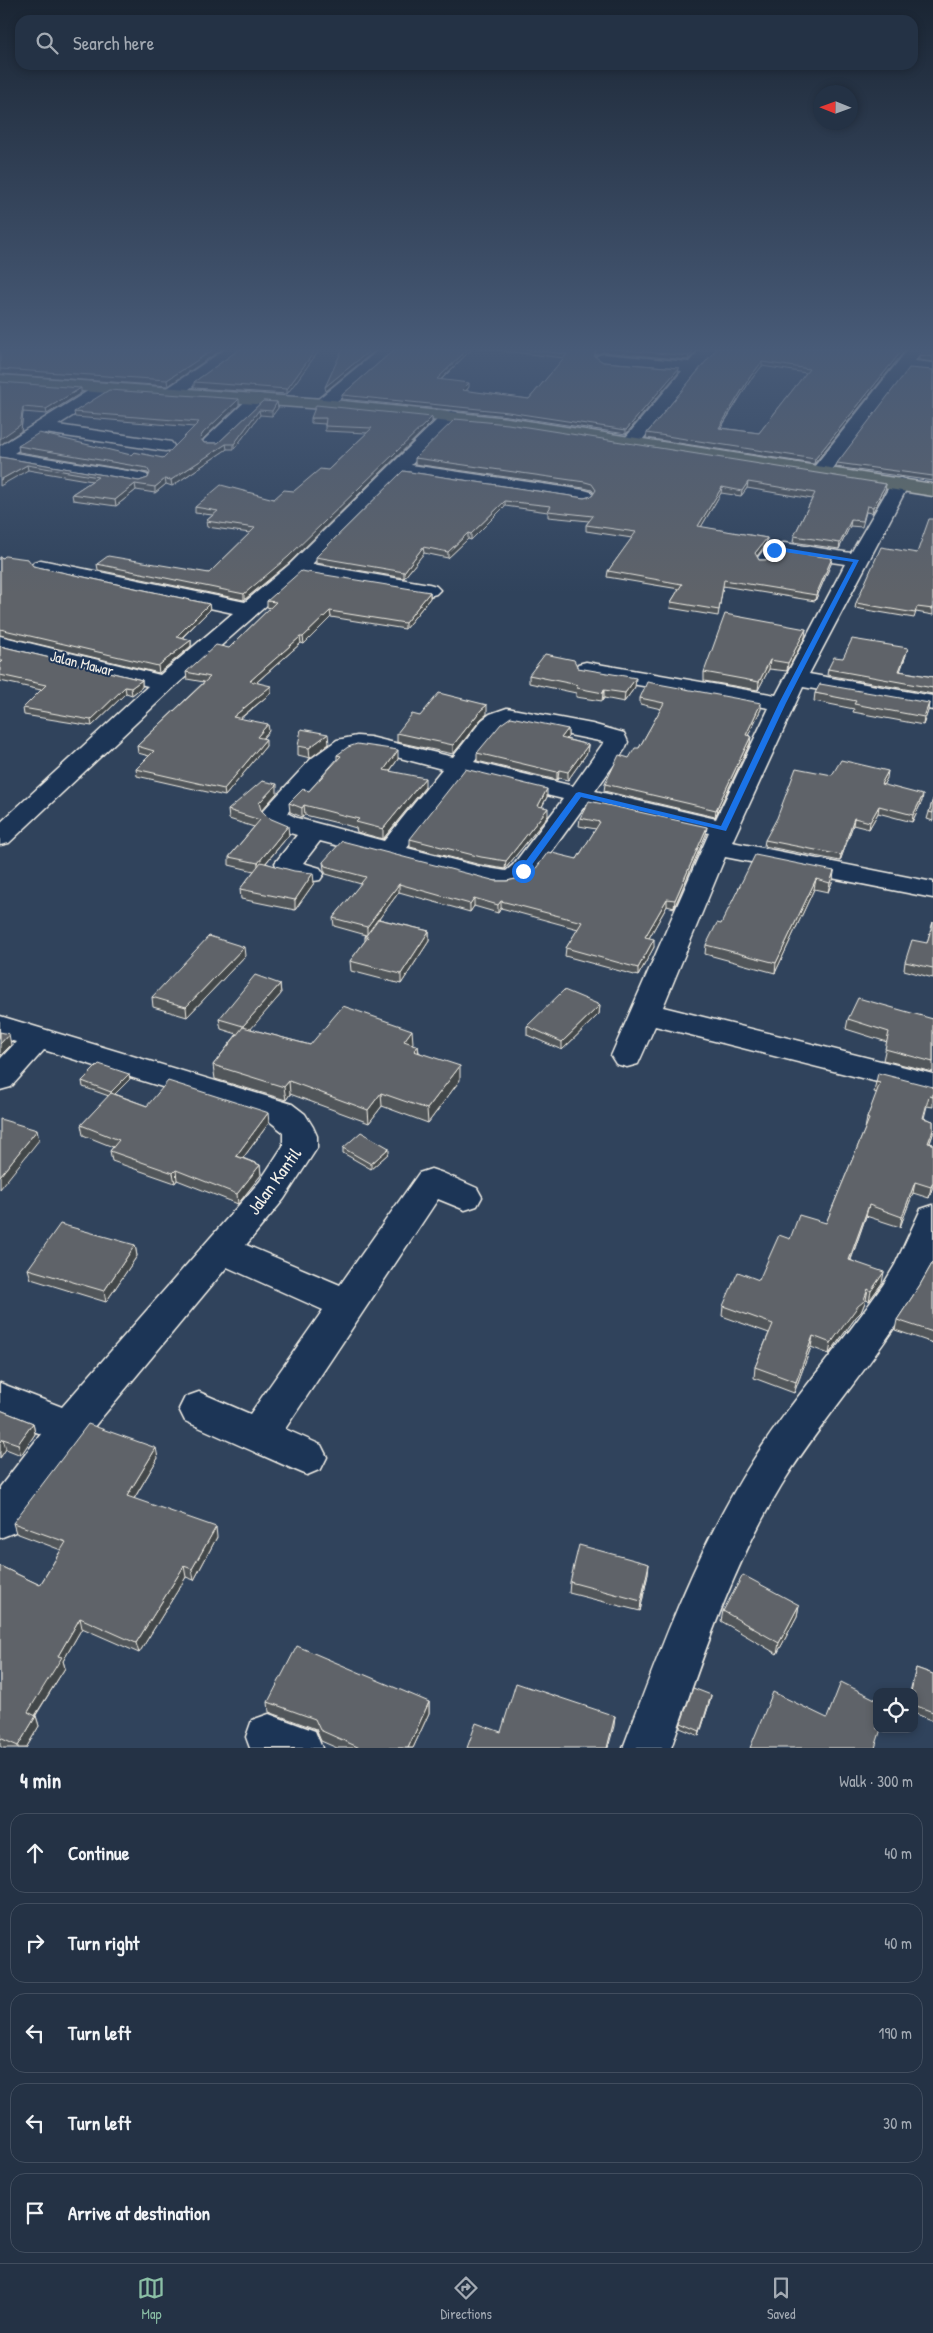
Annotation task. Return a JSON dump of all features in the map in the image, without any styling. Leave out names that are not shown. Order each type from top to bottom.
[{"type":"main road","points":[[549,430],[632,441],[933,490]]},
{"type":"street","points":[[0,455],[41,430]]},
{"type":"street","points":[[55,430],[165,446]]},
{"type":"street","points":[[211,442],[225,430]]},
{"type":"street","points":[[0,837],[165,683],[297,568],[438,430]]},
{"type":"street","points":[[632,441],[642,430]]},
{"type":"street","points":[[821,471],[853,430]]},
{"type":"street","points":[[0,455],[140,479]]},
{"type":"street","points":[[399,469],[584,496]]},
{"type":"street","points":[[627,1056],[720,838],[783,703],[856,560],[900,484]]},
{"type":"street","points":[[766,560],[774,550],[784,549],[856,560]]},
{"type":"street","points":[[41,566],[250,610]]},
{"type":"street","points":[[297,568],[429,590]]},
{"type":"street","name":"Jalan Mawar","points":[[0,643],[165,683]]},
{"type":"street","points":[[586,668],[783,703]]},
{"type":"street","points":[[796,679],[933,703]]},
{"type":"street","points":[[390,851],[457,766],[491,725],[507,715],[573,727],[615,738],[616,742],[613,749],[579,794],[523,871],[515,878],[503,879],[478,875],[288,824],[277,819],[274,813],[335,751],[347,744],[386,748],[457,766],[579,794],[720,838],[933,890]]},
{"type":"street","points":[[310,874],[290,869],[288,863],[314,831]]},
{"type":"street","points":[[645,1013],[933,1085]]},
{"type":"street","name":"Jalan Kantil","points":[[0,1026],[280,1112],[296,1123],[300,1134],[300,1148],[272,1190],[69,1428],[0,1519]]},
{"type":"street","points":[[0,1078],[38,1037]]},
{"type":"street","points":[[258,1435],[431,1182],[465,1196]]},
{"type":"street","points":[[647,1748],[688,1632],[737,1523],[789,1439],[874,1327],[910,1273],[933,1218]]},
{"type":"street","points":[[221,1249],[348,1305]]},
{"type":"street","points":[[0,1399],[69,1428]]},
{"type":"street","points":[[200,1409],[307,1457]]},
{"type":"building","points":[[0,430],[13,430],[0,439]]},
{"type":"building","points":[[191,430],[207,430],[200,438],[204,443],[218,443],[232,430],[245,430],[234,444],[226,444],[171,480],[165,479],[155,487],[135,484],[115,500],[72,494],[98,477],[27,465],[0,480],[0,457],[139,481],[148,478],[150,473],[147,468],[18,446],[39,433],[131,455],[134,452],[163,458]]},
{"type":"building","points":[[370,430],[419,430],[288,557],[244,594],[97,564],[108,556],[209,573],[255,528],[206,521],[218,511],[195,507],[221,485],[274,499],[284,490],[294,491],[320,469],[328,470]]},
{"type":"building","points":[[444,430],[543,430],[886,484],[873,507],[867,506],[863,521],[851,520],[840,543],[794,536],[815,493],[748,482],[742,491],[722,487],[698,526],[767,538],[755,553],[759,560],[772,560],[782,551],[832,558],[816,595],[724,580],[719,610],[671,602],[682,584],[608,571],[636,532],[586,525],[593,516],[548,511],[551,506],[505,501],[471,534],[468,533],[448,552],[423,547],[404,572],[316,557],[403,471],[584,498],[592,496],[596,490],[592,484],[585,482],[415,458]]},
{"type":"building","points":[[650,430],[732,430],[759,433],[762,430],[839,430],[815,459],[647,433]]},
{"type":"building","points":[[862,430],[933,430],[933,476],[837,463]]},
{"type":"building","points":[[929,519],[933,519],[933,609],[917,607],[915,613],[856,603],[881,547],[917,553]]},
{"type":"building","points":[[5,556],[28,559],[33,566],[209,604],[177,636],[191,640],[158,666],[0,629],[0,557],[3,558]]},
{"type":"building","points":[[301,571],[430,592],[405,623],[330,611],[303,637],[300,637],[250,681],[271,686],[233,717],[268,724],[257,737],[266,739],[224,789],[136,769],[154,751],[137,746],[210,677],[186,672],[216,645],[229,648],[276,602],[267,601]]},
{"type":"building","points":[[725,614],[806,629],[788,663],[770,660],[759,682],[704,672]]},
{"type":"building","points":[[852,639],[908,648],[899,671],[933,677],[933,688],[828,669],[834,657],[843,658]]},
{"type":"building","points":[[0,646],[142,680],[131,688],[125,687],[91,720],[23,708],[46,685],[0,675],[0,664],[3,661],[0,661]]},
{"type":"building","points":[[545,654],[574,660],[578,668],[636,678],[625,693],[604,690],[603,693],[577,688],[578,685],[529,675]]},
{"type":"building","points":[[647,682],[761,703],[746,735],[751,736],[716,810],[605,784],[619,755],[629,758],[635,748],[639,748],[664,703],[640,698]]},
{"type":"building","points":[[820,684],[929,703],[924,717],[854,704],[856,701],[815,693]]},
{"type":"building","points":[[439,693],[487,705],[453,745],[397,733],[412,714],[420,716]]},
{"type":"building","points":[[511,717],[568,729],[561,738],[588,745],[568,772],[559,770],[557,772],[477,753],[501,724]]},
{"type":"building","points":[[301,729],[328,734],[309,748],[298,746]]},
{"type":"building","points":[[357,744],[398,750],[384,770],[425,778],[383,829],[356,822],[359,819],[304,805],[302,808],[289,803],[303,789],[309,791],[341,756],[337,755],[348,747]]},
{"type":"building","points":[[841,760],[888,771],[881,784],[923,795],[913,815],[879,806],[870,822],[854,818],[841,855],[765,840],[777,818],[796,768],[832,775]]},
{"type":"building","points":[[465,769],[547,789],[538,806],[548,808],[506,861],[481,857],[410,839]]},
{"type":"building","points":[[262,781],[277,784],[259,803],[261,810],[269,818],[288,826],[258,863],[229,857],[260,820],[228,810]]},
{"type":"building","points":[[933,799],[933,813],[929,812]]},
{"type":"building","points":[[589,801],[707,827],[675,900],[667,899],[645,937],[654,939],[638,968],[566,948],[582,922],[501,901],[498,905],[474,898],[470,904],[399,884],[367,927],[333,918],[366,877],[325,866],[323,862],[342,841],[496,881],[507,881],[524,877],[534,871],[548,852],[577,859],[600,822],[580,818]]},
{"type":"building","points":[[755,855],[834,871],[830,883],[816,879],[776,963],[706,945],[717,923],[721,924]]},
{"type":"building","points":[[261,862],[294,871],[313,873],[295,900],[240,889]]},
{"type":"building","points":[[378,919],[429,931],[401,974],[350,961],[368,937],[365,937]]},
{"type":"building","points":[[933,922],[933,968],[905,962],[912,940],[927,943]]},
{"type":"building","points":[[209,936],[244,947],[186,1007],[152,997]]},
{"type":"building","points":[[255,975],[280,984],[243,1026],[219,1019]]},
{"type":"building","points":[[564,990],[600,1005],[562,1042],[527,1026]]},
{"type":"building","points":[[858,998],[933,1019],[933,1062],[885,1049],[889,1032],[848,1019]]},
{"type":"building","points":[[343,1006],[412,1030],[404,1041],[418,1046],[414,1051],[460,1066],[427,1109],[381,1093],[368,1110],[289,1081],[284,1087],[213,1065],[243,1027],[310,1045]]},
{"type":"building","points":[[0,1032],[9,1034],[0,1044]]},
{"type":"building","points":[[99,1064],[129,1074],[111,1092],[82,1081]]},
{"type":"building","points":[[878,1073],[933,1087],[933,1097],[929,1096],[923,1118],[933,1121],[933,1130],[928,1143],[933,1144],[933,1182],[931,1187],[915,1182],[902,1217],[869,1205],[849,1260],[884,1272],[871,1291],[868,1289],[863,1302],[831,1343],[813,1336],[796,1382],[755,1367],[773,1324],[723,1306],[738,1272],[759,1280],[779,1235],[790,1239],[799,1215],[826,1223],[869,1119],[867,1118],[880,1083],[876,1082]]},
{"type":"building","points":[[168,1081],[268,1113],[236,1156],[260,1165],[237,1194],[176,1170],[173,1173],[110,1151],[119,1140],[81,1125],[111,1093],[147,1106]]},
{"type":"building","points":[[0,1119],[37,1130],[0,1176]]},
{"type":"building","points":[[361,1132],[389,1148],[371,1164],[343,1148]]},
{"type":"building","points":[[60,1224],[135,1245],[104,1291],[28,1269]]},
{"type":"building","points":[[933,1262],[933,1332],[897,1320]]},
{"type":"building","points":[[0,1410],[33,1423],[18,1444],[3,1439],[0,1443]]},
{"type":"building","points":[[88,1424],[156,1448],[127,1496],[216,1527],[192,1569],[184,1566],[136,1643],[80,1618],[58,1656],[62,1657],[28,1712],[36,1716],[18,1746],[0,1738],[0,1566],[40,1585],[66,1542],[13,1523]]},
{"type":"building","points":[[579,1545],[649,1564],[641,1601],[570,1582]]},
{"type":"building","points":[[743,1575],[799,1605],[779,1643],[723,1611]]},
{"type":"building","points":[[297,1646],[429,1702],[408,1748],[360,1748],[320,1730],[315,1719],[268,1702]]},
{"type":"building","points":[[916,1668],[933,1674],[933,1712],[918,1706],[918,1688],[912,1688]]},
{"type":"building","points":[[841,1682],[873,1698],[873,1733],[880,1733],[875,1748],[750,1748],[773,1692],[827,1718]]},
{"type":"building","points":[[516,1683],[615,1716],[607,1748],[467,1748],[476,1723],[501,1732]]},
{"type":"building","points":[[693,1688],[711,1695],[700,1731],[681,1723]]},
{"type":"route","points":[[523,871],[579,794],[724,829],[783,703],[856,560],[784,549],[774,550]]}]
